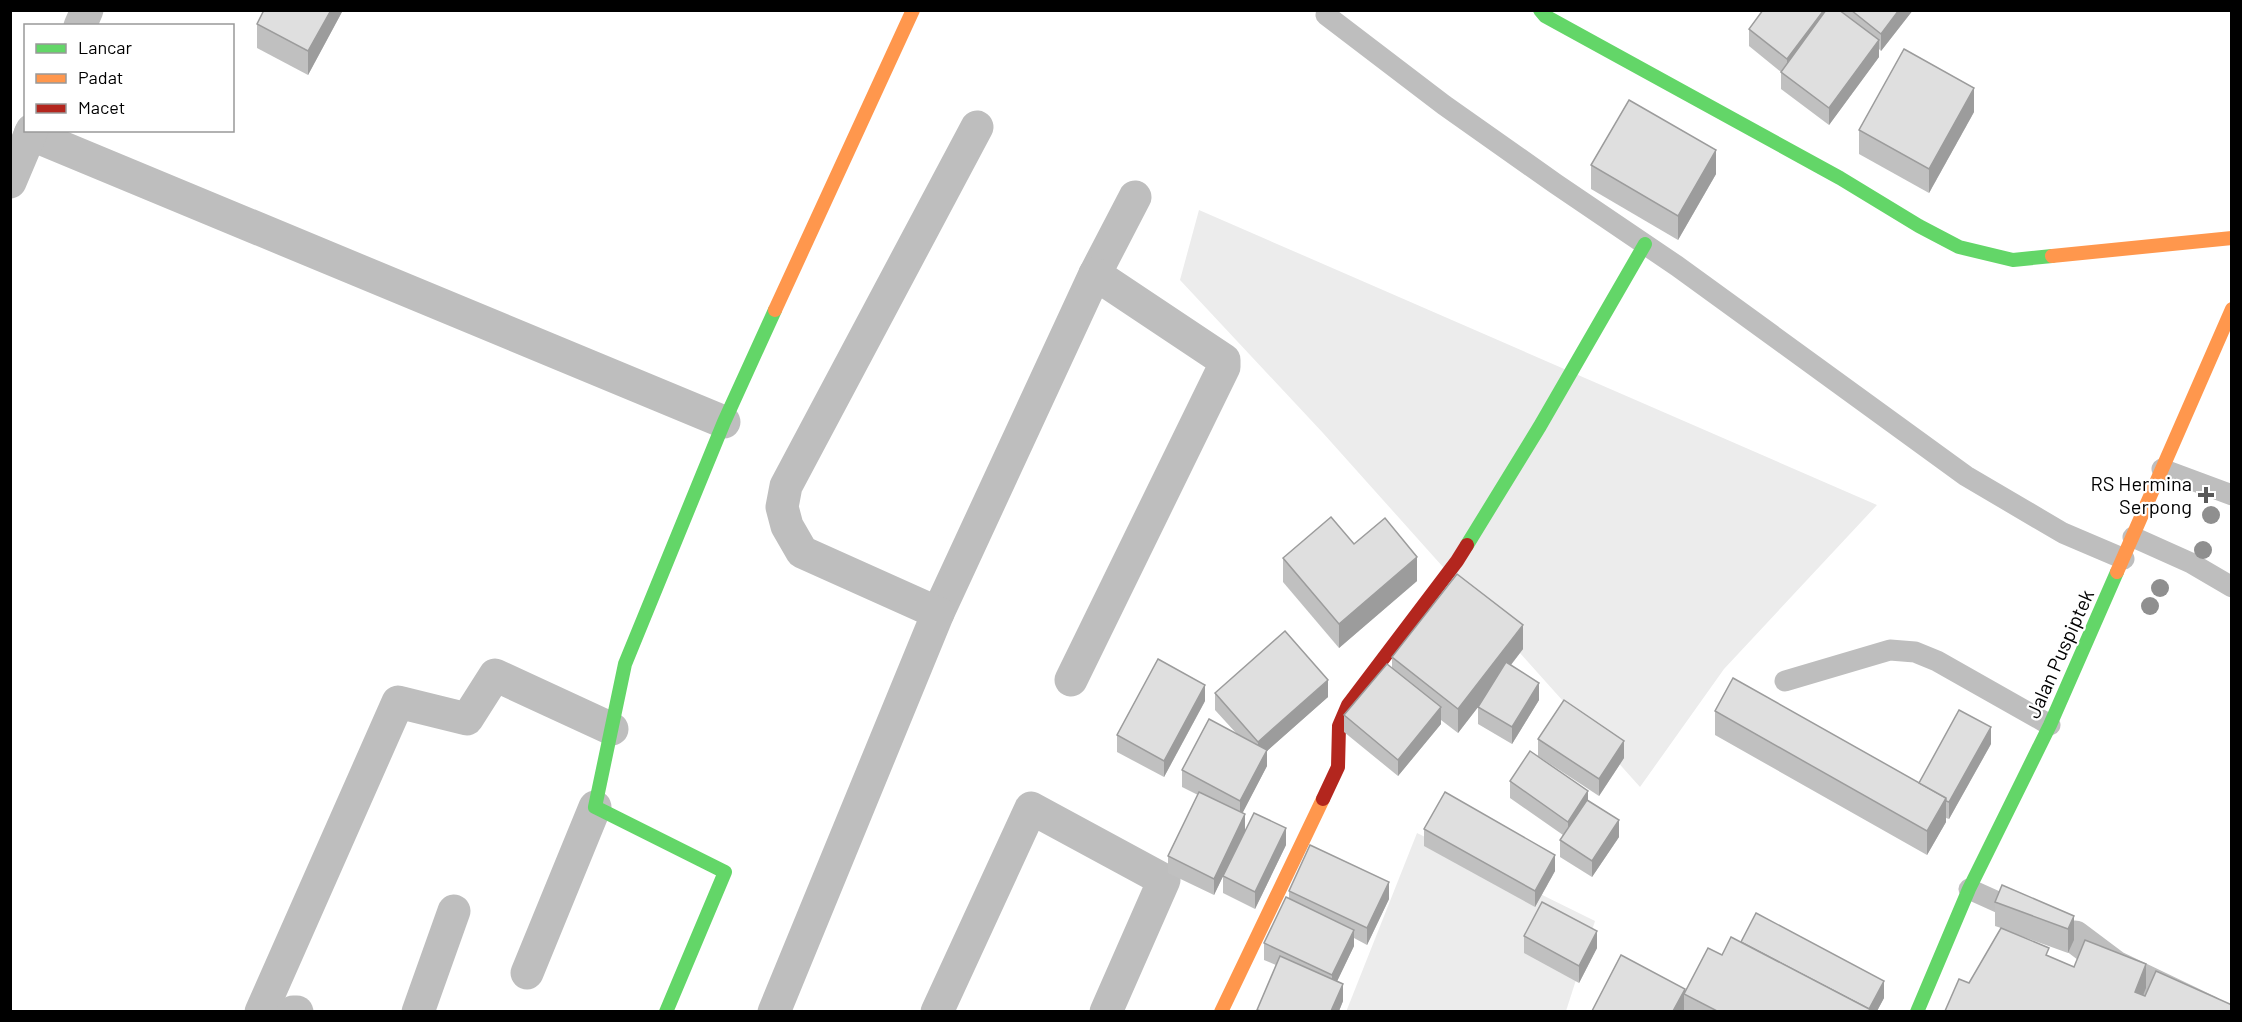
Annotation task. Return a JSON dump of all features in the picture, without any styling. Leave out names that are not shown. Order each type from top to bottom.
[{"type":"street","points":[[81,24],[87,10]]},
{"type":"street","points":[[527,973],[596,807],[625,664],[724,422],[913,10]]},
{"type":"street","points":[[1540,10],[1545,16],[1830,172],[1919,226],[1959,247],[2013,260],[2232,238]]},
{"type":"street","points":[[938,613],[802,552],[787,526],[782,507],[786,486],[977,127]]},
{"type":"street","points":[[10,182],[31,132],[724,422]]},
{"type":"street","points":[[774,1011],[938,613],[1095,274],[1135,197]]},
{"type":"street","points":[[1221,1011],[1338,767],[1341,756],[1339,725],[1344,712],[1352,698],[1457,561],[1540,426],[1645,244]]},
{"type":"street","points":[[1071,680],[1224,367],[1224,360],[1095,274]]},
{"type":"street","name":"Jalan Puspiptek","points":[[1917,1011],[1969,889],[2050,725],[2232,309]]},
{"type":"street","points":[[261,1011],[398,702],[467,719],[495,675],[612,729]]},
{"type":"street","points":[[596,807],[725,872],[666,1011]]},
{"type":"street","points":[[938,1011],[1031,808],[1164,880],[1106,1011]]},
{"type":"street","points":[[418,1011],[454,910]]},
{"type":"street","points":[[2057,929],[2115,967],[2209,1011]]},
{"type":"lane","points":[[1326,15],[1444,105],[1645,244],[1966,477],[2063,533],[2124,559]]},
{"type":"lane","points":[[2162,469],[2232,495]]},
{"type":"lane","points":[[2133,537],[2191,564],[2232,587]]},
{"type":"lane","points":[[1785,681],[1890,650],[1915,652],[1937,661],[2050,725]]},
{"type":"lane","points":[[1969,889],[2057,929]]},
{"type":"shaded area","points":[[1199,210],[1877,505],[1724,669],[1640,787],[1323,433],[1180,280]]},
{"type":"shaded area","points":[[1417,833],[1595,921],[1566,1011],[1346,1012]]},
{"type":"building","points":[[264,10],[331,10],[308,51],[257,24]]},
{"type":"building","points":[[1763,10],[1824,10],[1787,59],[1749,29]]},
{"type":"building","points":[[1826,10],[1839,10],[1879,40],[1829,108],[1781,72]]},
{"type":"building","points":[[1851,10],[1899,10],[1881,34]]},
{"type":"building","points":[[1904,49],[1974,88],[1929,169],[1859,130]]},
{"type":"building","points":[[1629,100],[1716,150],[1678,216],[1591,165]]},
{"type":"building","points":[[1331,517],[1354,544],[1385,518],[1417,557],[1339,624],[1283,558]]},
{"type":"building","points":[[1457,574],[1523,625],[1458,709],[1392,657]]},
{"type":"building","points":[[1285,631],[1328,680],[1258,742],[1215,693]]},
{"type":"building","points":[[1158,659],[1205,685],[1164,761],[1117,735]]},
{"type":"building","points":[[1506,662],[1539,683],[1512,727],[1478,707]]},
{"type":"building","points":[[1387,664],[1441,707],[1398,760],[1344,715]]},
{"type":"building","points":[[1733,678],[1946,798],[1927,831],[1715,711]]},
{"type":"building","points":[[1564,700],[1624,741],[1599,779],[1538,739]]},
{"type":"building","points":[[1959,710],[1991,727],[1949,802],[1919,783]]},
{"type":"building","points":[[1209,719],[1267,750],[1240,801],[1182,770]]},
{"type":"building","points":[[1530,751],[1588,791],[1568,822],[1510,781]]},
{"type":"building","points":[[1199,792],[1245,814],[1214,879],[1168,856]]},
{"type":"building","points":[[1445,792],[1555,855],[1535,891],[1424,829]]},
{"type":"building","points":[[1587,800],[1619,820],[1592,861],[1560,840]]},
{"type":"building","points":[[1254,813],[1286,828],[1255,892],[1223,876]]},
{"type":"building","points":[[1310,845],[1389,882],[1367,928],[1289,891]]},
{"type":"building","points":[[2002,885],[2074,916],[2068,929],[1995,902]]},
{"type":"building","points":[[1286,897],[1354,930],[1332,975],[1264,943]]},
{"type":"building","points":[[1542,902],[1597,931],[1579,966],[1524,936]]},
{"type":"building","points":[[1756,913],[1884,981],[1869,1009],[1741,942]]},
{"type":"building","points":[[2001,928],[2049,948],[2046,955],[2074,967],[2085,940],[2146,964],[2135,992],[2145,996],[2156,971],[2232,1005],[2232,1011],[1945,1011],[1959,979],[1969,983]]},
{"type":"building","points":[[1731,937],[1873,1011],[1717,1011],[1684,994],[1708,948],[1722,955]]},
{"type":"building","points":[[1621,955],[1685,989],[1673,1011],[1592,1011]]},
{"type":"building","points":[[1280,956],[1343,984],[1331,1011],[1257,1010]]},
{"type":"traffic: fast","points":[[1540,10],[1545,16],[1840,178],[1919,226],[1959,247],[2013,260],[2052,256]]},
{"type":"traffic: fast","points":[[1467,545],[1540,426],[1645,244]]},
{"type":"traffic: fast","points":[[666,1012],[725,872],[595,807],[625,664],[724,422],[775,310]]},
{"type":"traffic: fast","points":[[1917,1012],[1969,889],[2050,725],[2117,572]]},
{"type":"traffic: slow","points":[[775,310],[913,10]]},
{"type":"traffic: slow","points":[[2052,256],[2232,238]]},
{"type":"traffic: slow","points":[[2117,572],[2232,309]]},
{"type":"traffic: slow","points":[[1221,1012],[1323,799]]},
{"type":"traffic: jam","points":[[1323,799],[1338,767],[1339,726],[1348,705],[1467,545]]},
{"type":"place","name":"RS Hermina Serpong","points":[[2206,495]]}]
